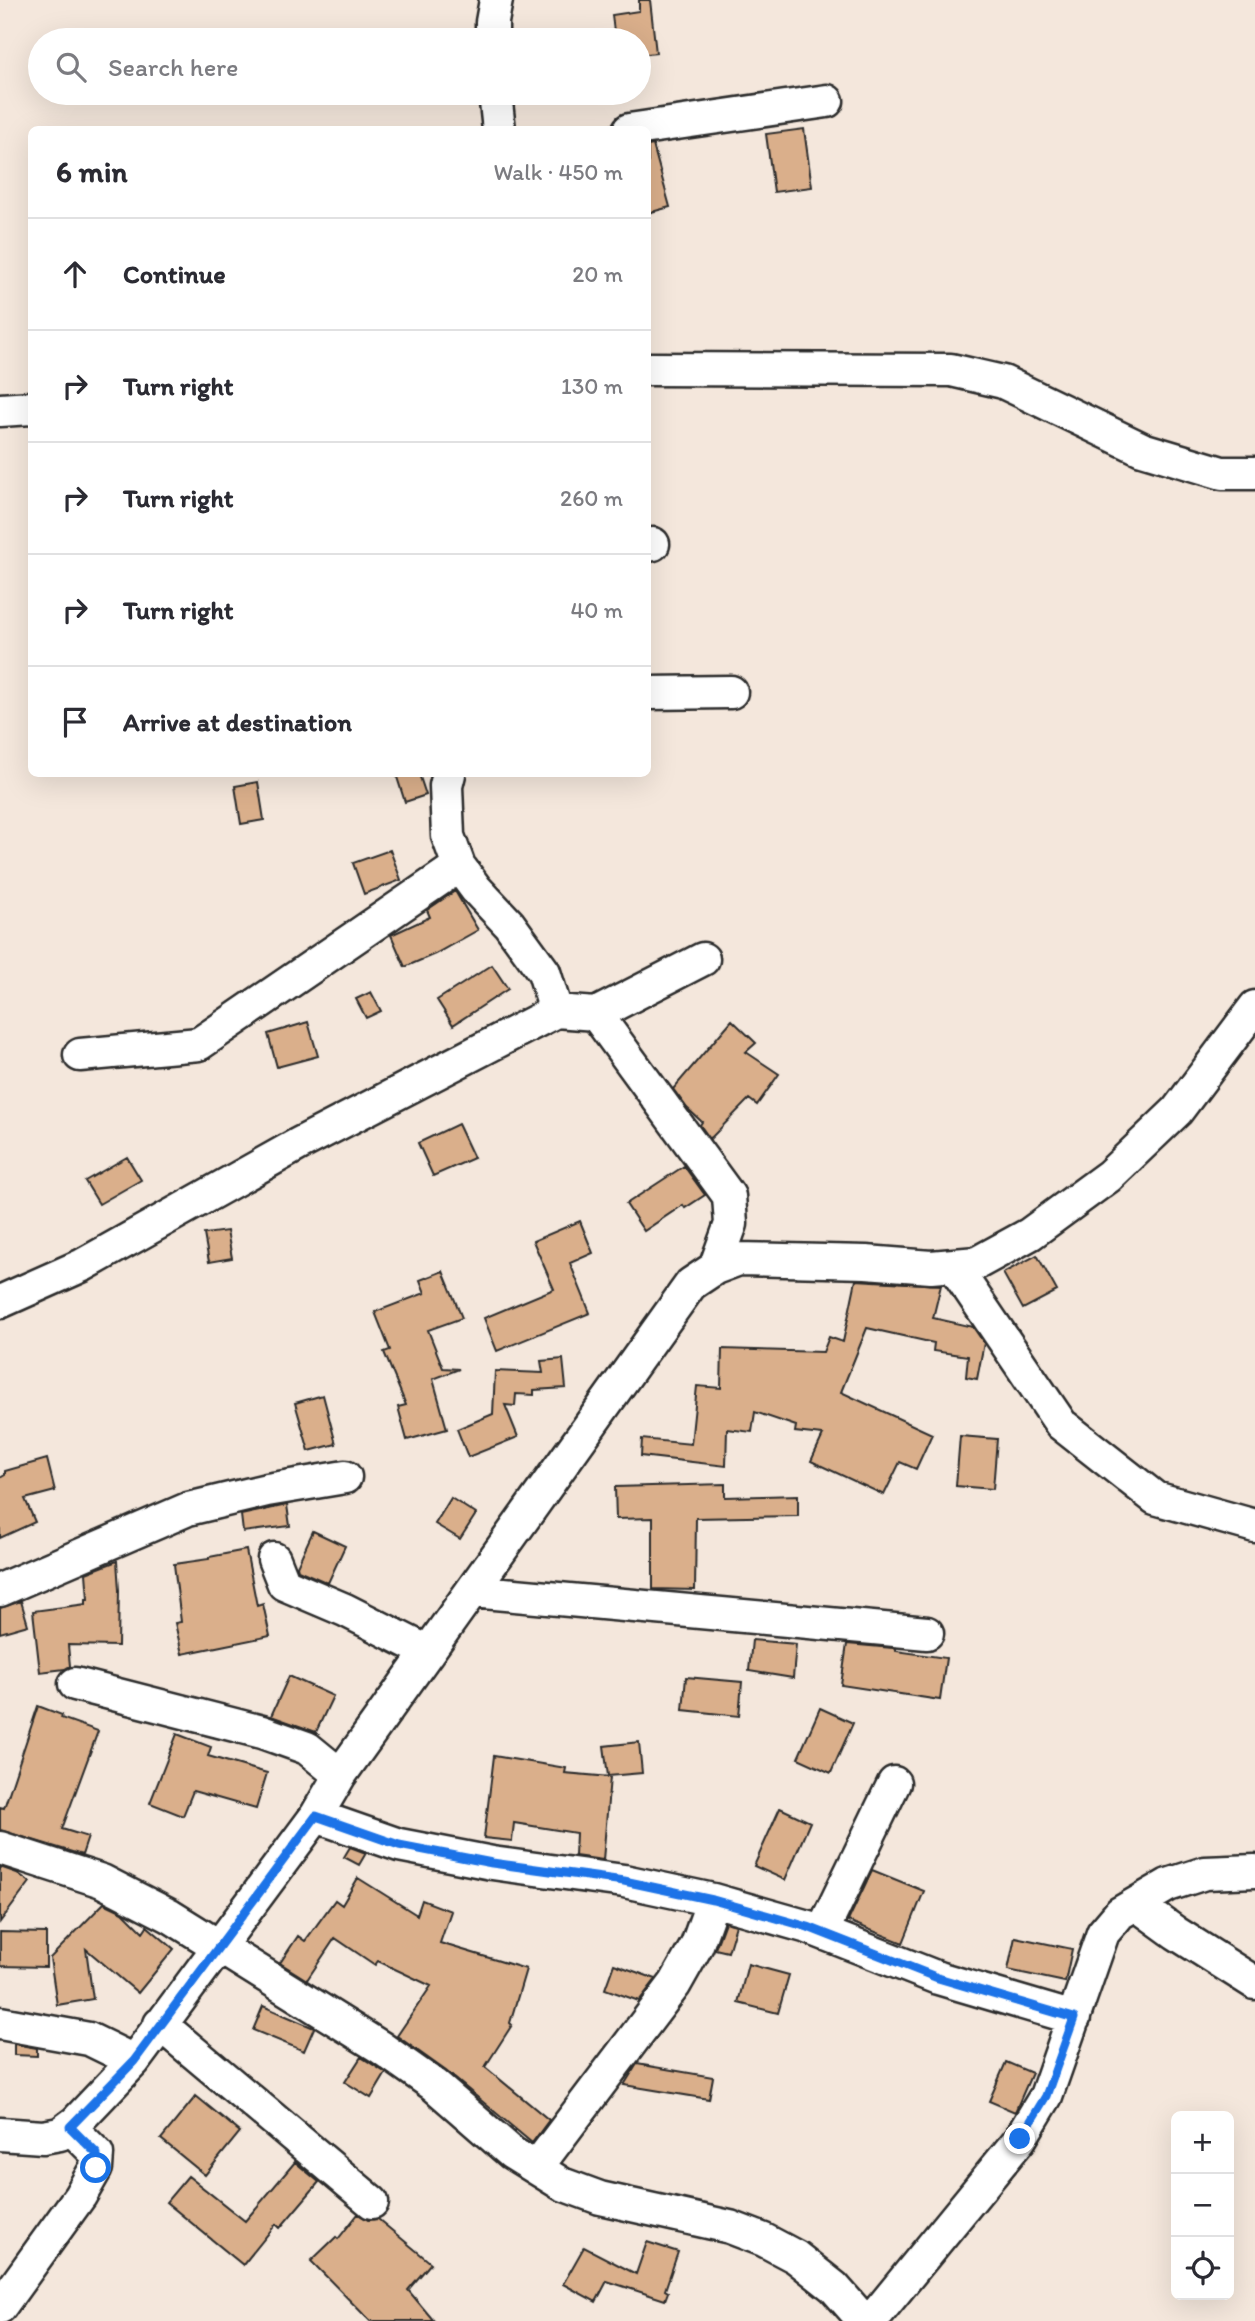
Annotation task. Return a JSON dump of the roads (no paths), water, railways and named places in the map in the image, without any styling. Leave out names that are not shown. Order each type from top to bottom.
[{"type":"street","points":[[492,28],[496,0]]},
{"type":"street","points":[[651,127],[827,101]]},
{"type":"street","points":[[496,105],[499,126]]},
{"type":"street","points":[[651,369],[951,370],[1003,382],[1142,449],[1222,472],[1255,473]]},
{"type":"street","points":[[0,410],[28,408]]},
{"type":"street","points":[[651,693],[732,692]]},
{"type":"street","points":[[448,777],[446,786],[448,836],[459,866],[476,889],[509,924],[544,972],[556,1011]]},
{"type":"street","points":[[80,1055],[199,1044],[459,866]]},
{"type":"street","points":[[0,1302],[83,1265],[299,1144],[556,1011],[596,1014],[703,959]]},
{"type":"street","points":[[0,2134],[43,2137],[60,2134],[134,2061],[316,1816],[340,1775],[691,1284],[715,1268],[739,1259],[931,1267],[977,1263],[1030,1234],[1109,1176],[1177,1111],[1255,1007]]},
{"type":"street","points":[[596,1014],[729,1196],[731,1224],[715,1268]]},
{"type":"street","points":[[953,1265],[1061,1424],[1154,1498],[1255,1526]]},
{"type":"street","points":[[0,1590],[188,1509],[267,1490],[345,1477]]},
{"type":"street","points":[[274,1559],[284,1584],[345,1610],[428,1652]]},
{"type":"street","points":[[472,1591],[927,1633]]},
{"type":"street","points":[[75,1684],[262,1731],[306,1748],[340,1775]]},
{"type":"street","points":[[822,1932],[894,1783]]},
{"type":"street","points":[[316,1816],[399,1845],[492,1863],[624,1881],[713,1900],[822,1932],[938,1978],[1074,2018]]},
{"type":"street","points":[[0,1848],[41,1859],[102,1881],[170,1916],[424,2077],[512,2153],[562,2184],[600,2198],[730,2227],[764,2240],[796,2257],[834,2287],[864,2321]]},
{"type":"street","points":[[871,2321],[1020,2139],[1046,2096],[1103,1933],[1120,1913],[1168,1885],[1205,1873],[1255,1871]]},
{"type":"street","points":[[536,2168],[676,1984],[697,1945],[713,1900]]},
{"type":"street","points":[[1136,1904],[1255,1983]]},
{"type":"street","points":[[0,2024],[89,2039],[134,2061]]},
{"type":"street","points":[[160,2024],[372,2202]]},
{"type":"street","points":[[0,2307],[80,2196],[96,2168],[97,2154],[70,2127]]}]
